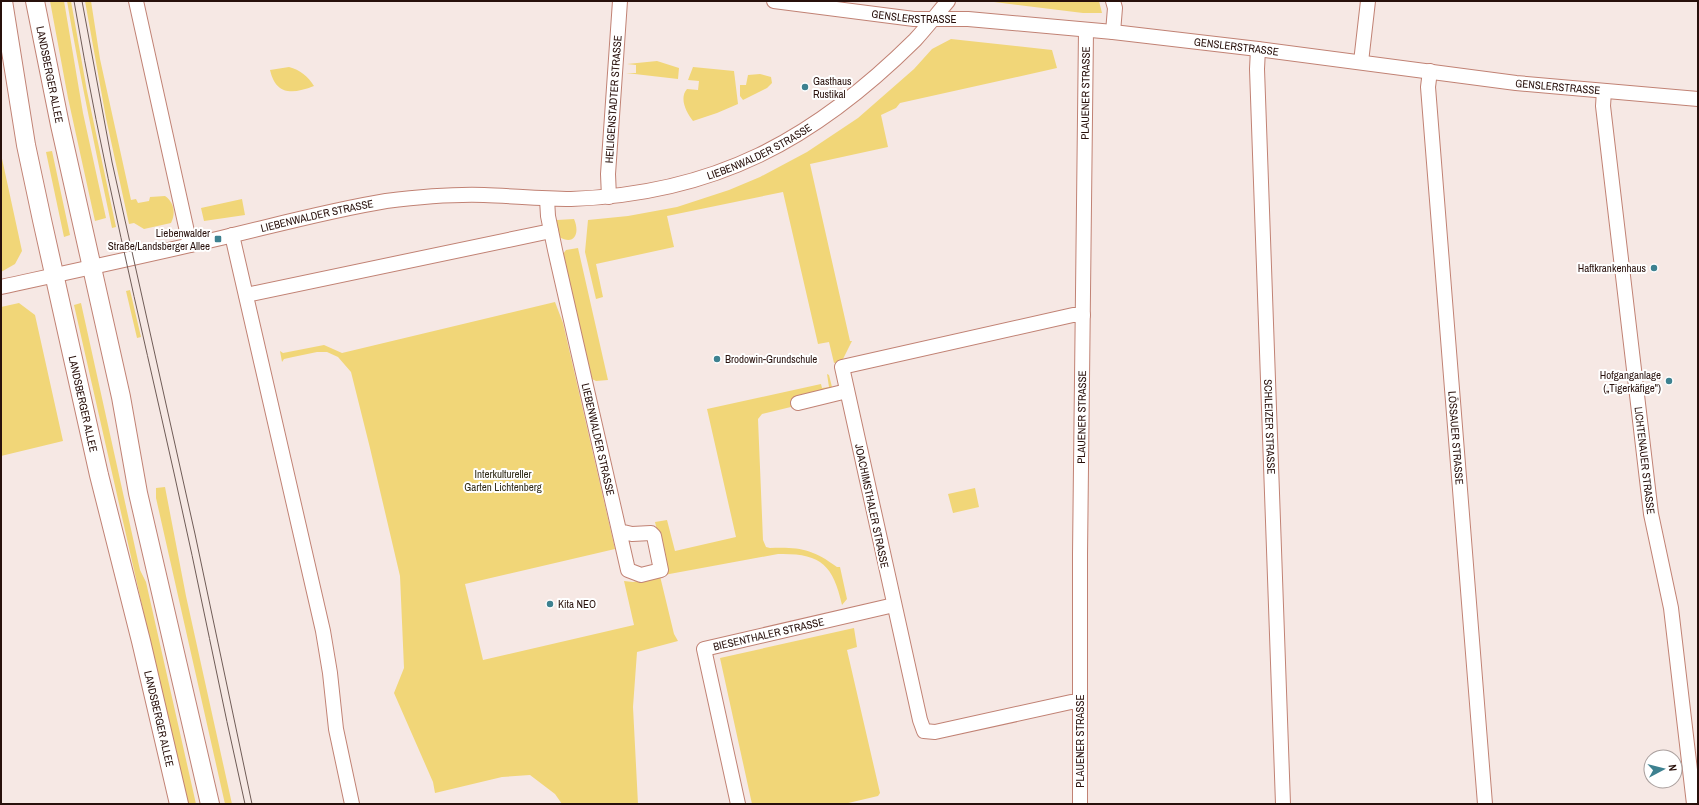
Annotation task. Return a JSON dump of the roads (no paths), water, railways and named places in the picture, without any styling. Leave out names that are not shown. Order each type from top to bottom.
[{"type":"main road","name":"LANDSBERGER ALLEE","points":[[3,1],[26,145],[54,276],[99,475],[141,641],[178,804]]},
{"type":"main road","name":"LANDSBERGER ALLEE","points":[[35,1],[58,117],[121,397],[138,493],[210,804]]},
{"type":"street","points":[[136,1],[190,244]]},
{"type":"street","name":"HEILIGENSTADTER STRASSE","points":[[609,197],[608,174],[620,1]]},
{"type":"street","name":"GENSLERSTRASSE","points":[[774,1],[914,19],[968,19],[1113,32],[1361,62],[1516,83],[1698,99]]},
{"type":"street","name":"LIEBENWALDER STRASSE","points":[[1,287],[388,201],[481,195],[548,199],[609,197],[637,194],[680,185],[724,172],[755,158],[786,141],[834,111],[859,92],[917,38],[932,18],[948,1]]},
{"type":"street","points":[[1113,1],[1115,8],[1113,32]]},
{"type":"street","points":[[1361,62],[1368,1]]},
{"type":"street","name":"PLAUENER STRASSE","points":[[1080,804],[1086,30]]},
{"type":"street","name":"SCHLEIZER STRASSE","points":[[1258,49],[1257,69],[1283,804]]},
{"type":"street","name":"LÖSSAUER STRASSE","points":[[1430,71],[1428,87],[1485,804]]},
{"type":"street","name":"LICHTENAUER STRASSE","points":[[1604,91],[1603,106],[1651,514],[1671,608],[1694,804]]},
{"type":"street","name":"LIEBENWALDER STRASSE","points":[[548,199],[548,216],[551,231],[619,531]]},
{"type":"street","points":[[246,295],[551,231]]},
{"type":"street","points":[[232,235],[323,631],[330,673],[336,729],[352,804]]},
{"type":"street","name":"JOACHIMSTHALER STRASSE","points":[[1080,702],[1071,702],[935,732],[924,731],[920,720],[894,605],[842,367],[1073,315],[1083,315]]},
{"type":"street","points":[[798,403],[847,391]]},
{"type":"street","name":"BIESENTHALER STRASSE","points":[[738,804],[704,649],[894,605]]},
{"type":"tram line","points":[[74,1],[108,179],[183,514],[245,804]]},
{"type":"tram line","points":[[82,1],[112,162],[195,534],[252,804]]},
{"type":"place","name":"Gasthaus Rustikal","points":[[805,87]]},
{"type":"place","name":"Liebenwalder Straße/Landsberger Allee","points":[[218,239]]},
{"type":"place","name":"Haftkrankenhaus","points":[[1654,268]]},
{"type":"place","name":"Brodowin-Grundschule","points":[[717,359]]},
{"type":"place","name":"Hofganganlage („Tigerkäfige\")","points":[[1669,381]]},
{"type":"place","name":"Kita NEO","points":[[550,604]]},
{"type":"park label","name":"Interkultureller Garten Lichtenberg","points":[[503,480]]}]
